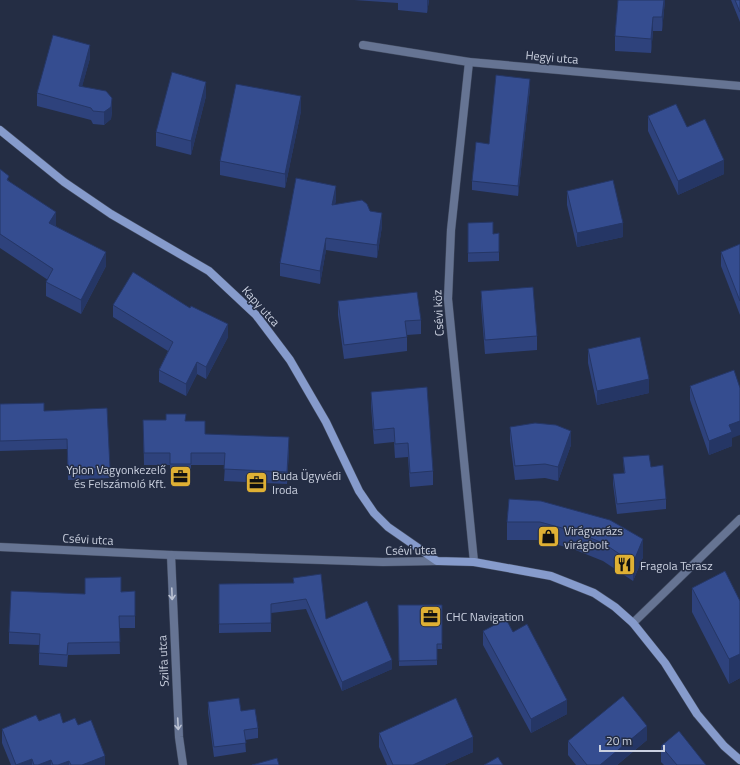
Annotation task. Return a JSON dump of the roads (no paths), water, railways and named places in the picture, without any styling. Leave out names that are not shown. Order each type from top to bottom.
[{"type":"street","name":"Hegyi utca","points":[[364,45],[469,62],[740,86]]},
{"type":"street","name":"Csévi köz","points":[[469,62],[451,230],[448,299],[474,562]]},
{"type":"street","name":"Kapy utca","points":[[0,130],[64,182],[111,214],[209,271],[256,316],[290,360],[326,422],[359,491],[374,514],[388,527],[437,561]]},
{"type":"street","points":[[633,623],[740,519]]},
{"type":"street","name":"Csévi utca","points":[[0,546],[171,555],[383,562],[474,562],[551,576],[594,593],[615,607],[633,623],[665,663],[697,714],[724,746],[740,760]]},
{"type":"street","name":"Szilfa utca","points":[[171,555],[179,737],[183,765]]},
{"type":"place","name":"Yplon Vagyonkezelő és Felszámoló Kft.","points":[[181,476]]},
{"type":"place","name":"Buda Ügyvédi Iroda","points":[[256,482]]},
{"type":"place","name":"Virágvarázs virágbolt","points":[[549,537]]},
{"type":"place","name":"Fragola Terasz","points":[[624,565]]},
{"type":"place","name":"CHC Navigation","points":[[430,616]]}]
